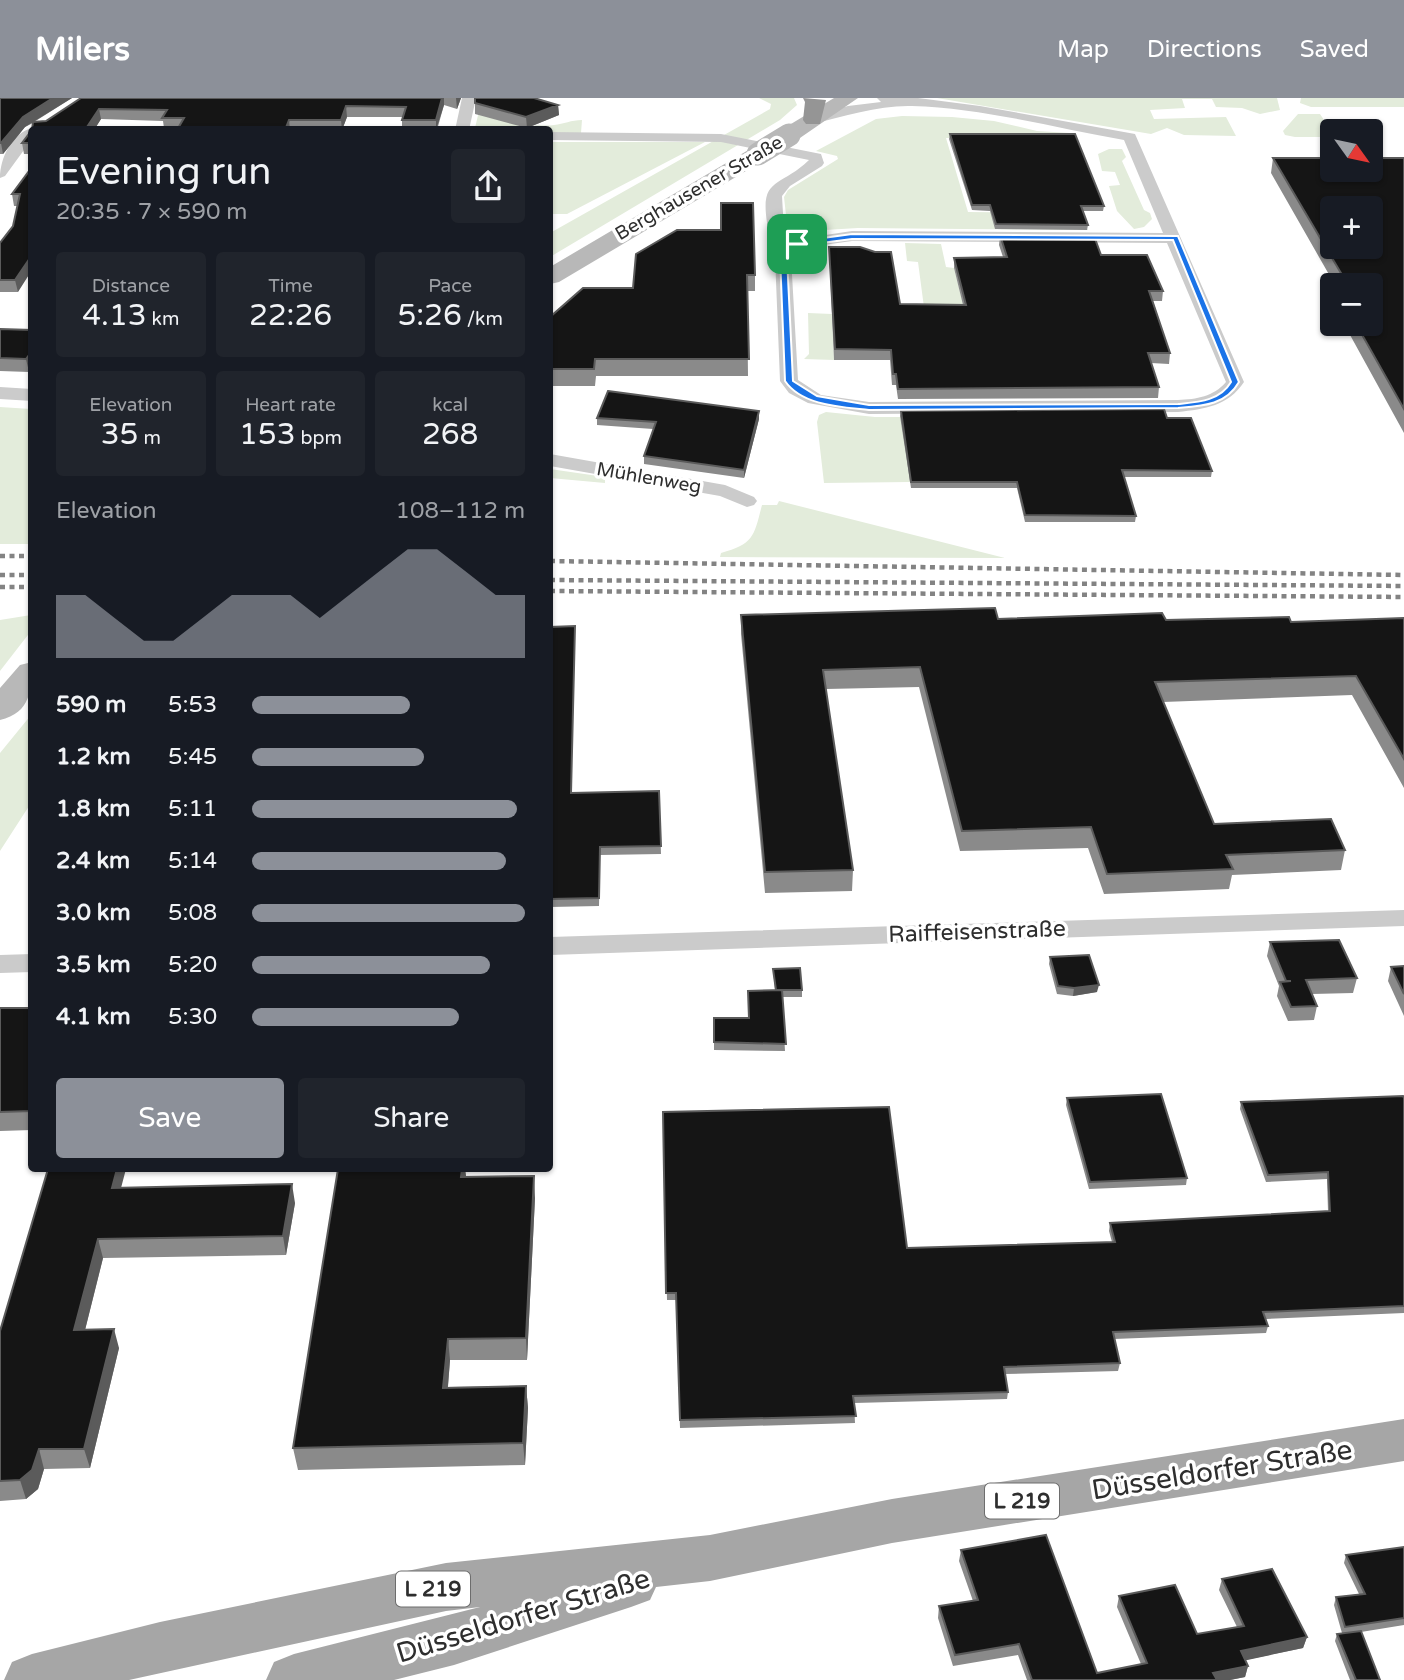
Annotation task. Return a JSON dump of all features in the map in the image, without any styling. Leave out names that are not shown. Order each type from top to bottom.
[{"type":"highway","points":[[813,98],[816,100],[813,120]]},
{"type":"main road","name":"Berghausener Straße","points":[[553,274],[848,98]]},
{"type":"main road","points":[[0,710],[28,677]]},
{"type":"main road","name":"Düsseldorfer Straße","points":[[32,1680],[160,1647],[446,1587],[710,1558],[892,1521],[1404,1440]]},
{"type":"main road","name":"Düsseldorfer Straße","points":[[294,1680],[454,1640],[710,1558]]},
{"type":"street","points":[[462,126],[469,98]]},
{"type":"street","points":[[884,98],[980,110],[1130,137],[1175,238],[1235,382],[1228,394],[1206,403],[1178,406],[869,408],[814,398],[793,387],[789,381],[783,256],[797,244],[852,236],[1175,238]]},
{"type":"street","points":[[813,120],[876,105],[922,101]]},
{"type":"street","points":[[0,137],[28,133]]},
{"type":"street","points":[[553,136],[721,138],[816,158],[817,163],[779,187],[772,197],[772,211],[778,233],[797,244]]},
{"type":"street","points":[[0,173],[28,139]]},
{"type":"street","points":[[0,393],[28,395]]},
{"type":"street","name":"Mühlenweg","points":[[553,461],[725,491],[747,501]]},
{"type":"street","name":"Raiffeisenstraße","points":[[553,946],[1404,918]]},
{"type":"street","points":[[0,964],[28,963]]},
{"type":"green space","points":[[482,98],[524,126],[475,126]]},
{"type":"green space","points":[[759,98],[794,98],[797,105],[780,120],[553,255],[553,231],[770,109],[771,104]]},
{"type":"green space","points":[[937,98],[1277,98],[1280,110],[1260,114],[1242,108],[1216,107],[1212,99],[1182,99],[1185,108],[1150,110],[1154,119],[1226,117],[1236,136],[1184,135],[1167,128],[1151,134]]},
{"type":"green space","points":[[1301,98],[1404,98],[1404,107],[1311,107],[1300,103]]},
{"type":"green space","points":[[1298,114],[1320,114],[1323,119],[1320,119],[1320,137],[1295,137],[1285,135],[1283,131]]},
{"type":"green space","points":[[902,116],[994,121],[1037,131],[1070,133],[1071,137],[946,138],[968,212],[1079,213],[1088,230],[858,228],[808,231],[787,224],[784,197],[788,190],[838,159],[837,156],[816,151],[876,119]]},
{"type":"green space","points":[[582,120],[581,133],[553,133],[553,126],[535,126]]},
{"type":"green space","points":[[553,142],[705,142],[567,214],[553,214]]},
{"type":"green space","points":[[1109,149],[1122,149],[1126,157],[1122,161],[1144,210],[1150,213],[1152,219],[1144,227],[1134,229],[1117,211],[1109,186],[1120,185],[1115,172],[1102,171],[1098,154]]},
{"type":"green space","points":[[905,243],[941,244],[946,267],[954,268],[964,308],[925,315],[918,262],[907,261]]},
{"type":"green space","points":[[808,313],[832,314],[834,360],[804,359],[809,354]]},
{"type":"green space","points":[[0,407],[28,409],[28,544],[0,544]]},
{"type":"green space","points":[[826,412],[875,417],[1003,417],[902,424],[910,482],[824,483],[817,422],[819,415]]},
{"type":"green space","points":[[553,469],[605,477],[605,483],[553,478]]},
{"type":"green space","points":[[779,501],[1005,558],[720,557],[721,553],[740,546],[751,537],[762,505],[777,505]]},
{"type":"green space","points":[[28,615],[28,635],[0,671],[0,620]]},
{"type":"green space","points":[[28,719],[28,808],[0,851],[0,753]]},
{"type":"building","points":[[0,98],[53,98],[23,117],[0,143]]},
{"type":"building","points":[[81,98],[442,98],[436,120],[402,120],[406,107],[346,106],[341,120],[289,120],[287,126],[179,126],[184,118],[162,118],[167,110],[99,109],[88,126],[32,126],[33,122],[46,121]]},
{"type":"building","points":[[475,98],[534,98],[558,105],[526,117],[475,103]]},
{"type":"building","points":[[950,134],[1075,134],[1104,206],[1081,206],[1088,225],[996,224],[990,205],[972,205]]},
{"type":"building","points":[[1273,158],[1320,158],[1320,182],[1383,182],[1383,158],[1404,158],[1404,409],[1363,336],[1383,336],[1383,273],[1341,273],[1333,259],[1383,259],[1383,196],[1320,196],[1320,238]]},
{"type":"building","points":[[28,172],[28,261],[15,280],[0,280],[0,243],[13,226],[20,194],[12,194]]},
{"type":"building","points":[[721,203],[753,203],[755,275],[747,275],[749,359],[595,359],[594,369],[553,369],[553,314],[583,288],[633,288],[636,254],[677,230],[721,230]]},
{"type":"building","points":[[1000,235],[1094,236],[1101,255],[1147,255],[1163,291],[1149,291],[1170,353],[1148,353],[1159,387],[898,389],[896,374],[893,374],[891,350],[835,349],[829,247],[860,247],[875,252],[891,252],[900,304],[966,305],[954,258],[1007,257]]},
{"type":"building","points":[[0,329],[28,330],[26,359],[0,358]]},
{"type":"building","points":[[608,391],[759,411],[744,470],[644,456],[656,422],[597,418]]},
{"type":"building","points":[[1164,409],[1167,418],[1191,418],[1212,471],[1122,470],[1136,516],[1025,515],[1017,482],[911,482],[901,411]]},
{"type":"building","points":[[995,608],[998,619],[1162,613],[1166,620],[1289,617],[1291,622],[1404,618],[1404,759],[1356,676],[1155,682],[1214,824],[1331,819],[1345,850],[1226,855],[1233,869],[1107,874],[1091,827],[962,831],[920,667],[823,670],[853,870],[765,872],[741,615]]},
{"type":"building","points":[[575,626],[571,793],[659,791],[661,846],[600,847],[599,898],[553,899],[553,627]]},
{"type":"building","points":[[1339,940],[1357,978],[1306,980],[1317,1006],[1291,1007],[1280,982],[1291,981],[1286,981],[1270,942]]},
{"type":"building","points":[[1089,955],[1099,985],[1074,988],[1058,986],[1050,957]]},
{"type":"building","points":[[1404,966],[1404,994],[1391,967]]},
{"type":"building","points":[[800,968],[802,990],[776,990],[773,969]]},
{"type":"building","points":[[782,990],[786,1044],[714,1042],[714,1018],[749,1018],[748,991]]},
{"type":"building","points":[[0,1008],[28,1008],[28,1111],[0,1112]]},
{"type":"building","points":[[1161,1094],[1187,1178],[1090,1182],[1067,1098]]},
{"type":"building","points":[[1403,1096],[1404,1306],[1263,1312],[1268,1326],[1113,1332],[1120,1363],[1004,1367],[1008,1392],[853,1396],[856,1416],[680,1420],[676,1293],[666,1293],[663,1112],[889,1107],[907,1248],[1115,1242],[1110,1223],[1330,1211],[1328,1172],[1268,1175],[1241,1102]]},
{"type":"building","points":[[47,1172],[116,1172],[112,1188],[292,1184],[283,1236],[98,1239],[74,1330],[114,1329],[84,1449],[39,1449],[32,1470],[20,1480],[0,1481],[0,1331]]},
{"type":"building","points":[[338,1172],[462,1172],[461,1177],[534,1176],[526,1338],[448,1339],[443,1388],[526,1386],[523,1443],[293,1448]]},
{"type":"building","points":[[1046,1535],[1097,1673],[1147,1663],[1119,1596],[1175,1585],[1197,1634],[1244,1626],[1222,1579],[1272,1569],[1307,1637],[1241,1651],[1248,1666],[1213,1673],[1217,1680],[1032,1680],[1019,1644],[955,1655],[939,1606],[978,1600],[961,1550]]},
{"type":"building","points":[[1404,1547],[1404,1618],[1345,1627],[1336,1597],[1365,1594],[1346,1555]]},
{"type":"building","points":[[1361,1631],[1380,1680],[1356,1680],[1337,1634]]},
{"type":"railway","points":[[0,556],[28,556]]},
{"type":"railway","points":[[553,561],[1404,575]]},
{"type":"railway","points":[[0,575],[28,575]]},
{"type":"railway","points":[[553,580],[1404,586]]},
{"type":"railway","points":[[0,587],[28,587]]},
{"type":"railway","points":[[553,591],[1404,597]]},
{"type":"route","points":[[852,236],[1175,238],[1235,382],[1228,394],[1206,403],[1178,406],[869,408],[814,398],[793,387],[789,381],[783,256],[797,244],[852,236]]}]
